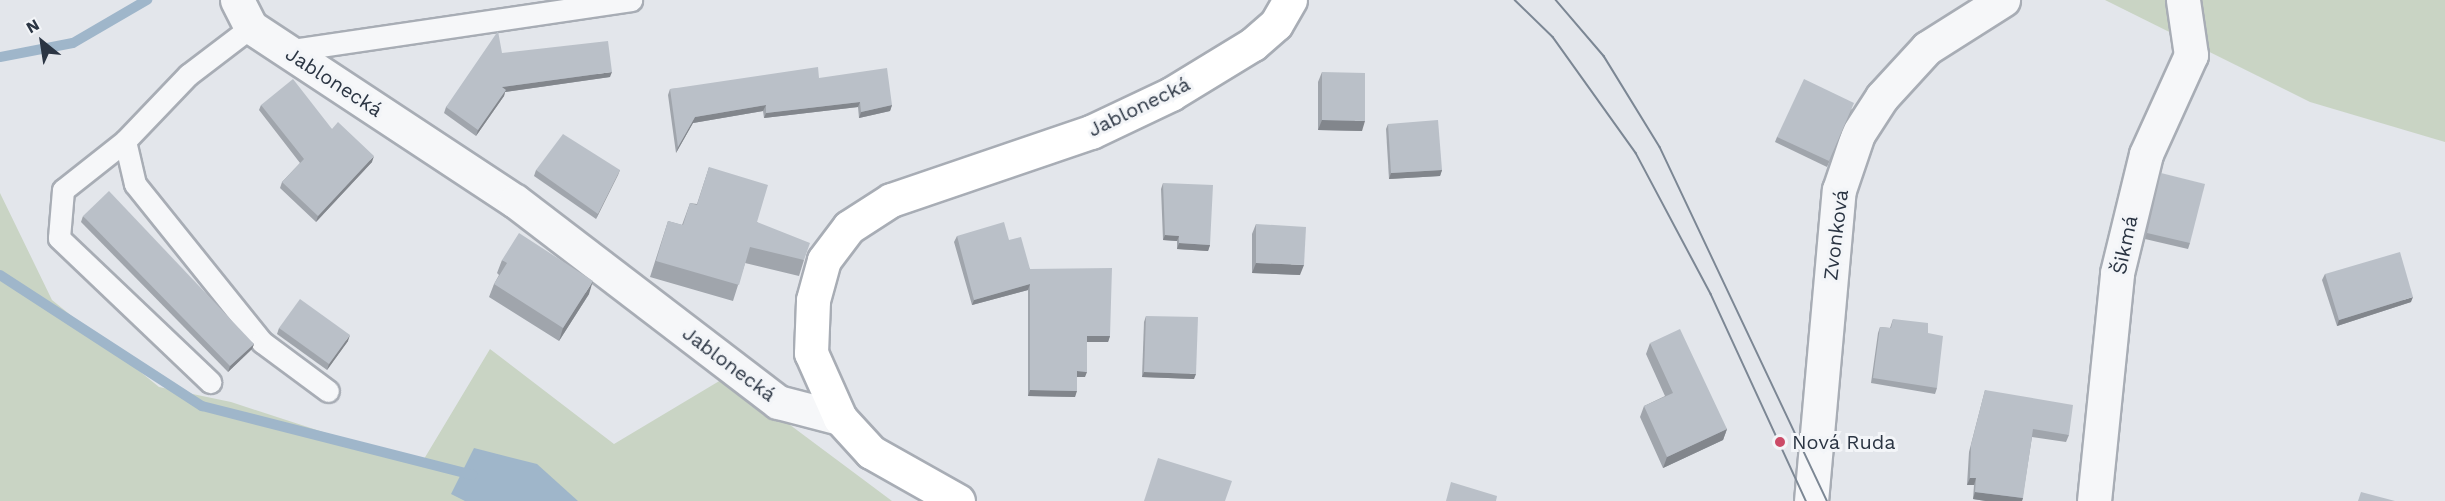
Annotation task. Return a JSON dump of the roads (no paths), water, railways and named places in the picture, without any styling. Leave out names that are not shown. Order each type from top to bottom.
[{"type":"main road","name":"Jablonecká","points":[[840,418],[810,353],[813,300],[824,260],[849,227],[891,200],[1091,132],[1171,94],[1253,44],[1276,24],[1290,0]]},
{"type":"main road","points":[[840,418],[871,452],[958,501]]},
{"type":"street","name":"Zvonková","points":[[1811,501],[1839,190],[1858,134],[1882,98],[1927,48],[2003,0]]},
{"type":"street","name":"Šikmá","points":[[2094,501],[2117,273],[2146,154],[2191,56],[2183,0]]},
{"type":"street","name":"Jablonecká","points":[[244,14],[286,51],[515,201],[778,402],[840,418]]},
{"type":"lane","points":[[286,51],[631,0]]},
{"type":"lane","name":"Jablonecká","points":[[210,382],[58,238],[63,190],[125,141],[244,14]]},
{"type":"lane","points":[[125,141],[135,184],[262,342],[327,391]]},
{"type":"water","points":[[474,448],[537,464],[578,501],[465,501],[451,494]]},
{"type":"waterway","points":[[0,57],[73,43],[147,0]]},
{"type":"waterway","points":[[0,275],[202,406],[472,475]]},
{"type":"tram line","points":[[1515,0],[1553,37],[1636,153],[1711,294],[1806,501]]},
{"type":"tram line","points":[[1556,0],[1604,56],[1660,147],[1827,501]]},
{"type":"place","name":"Nová Ruda","points":[[1780,442]]}]
